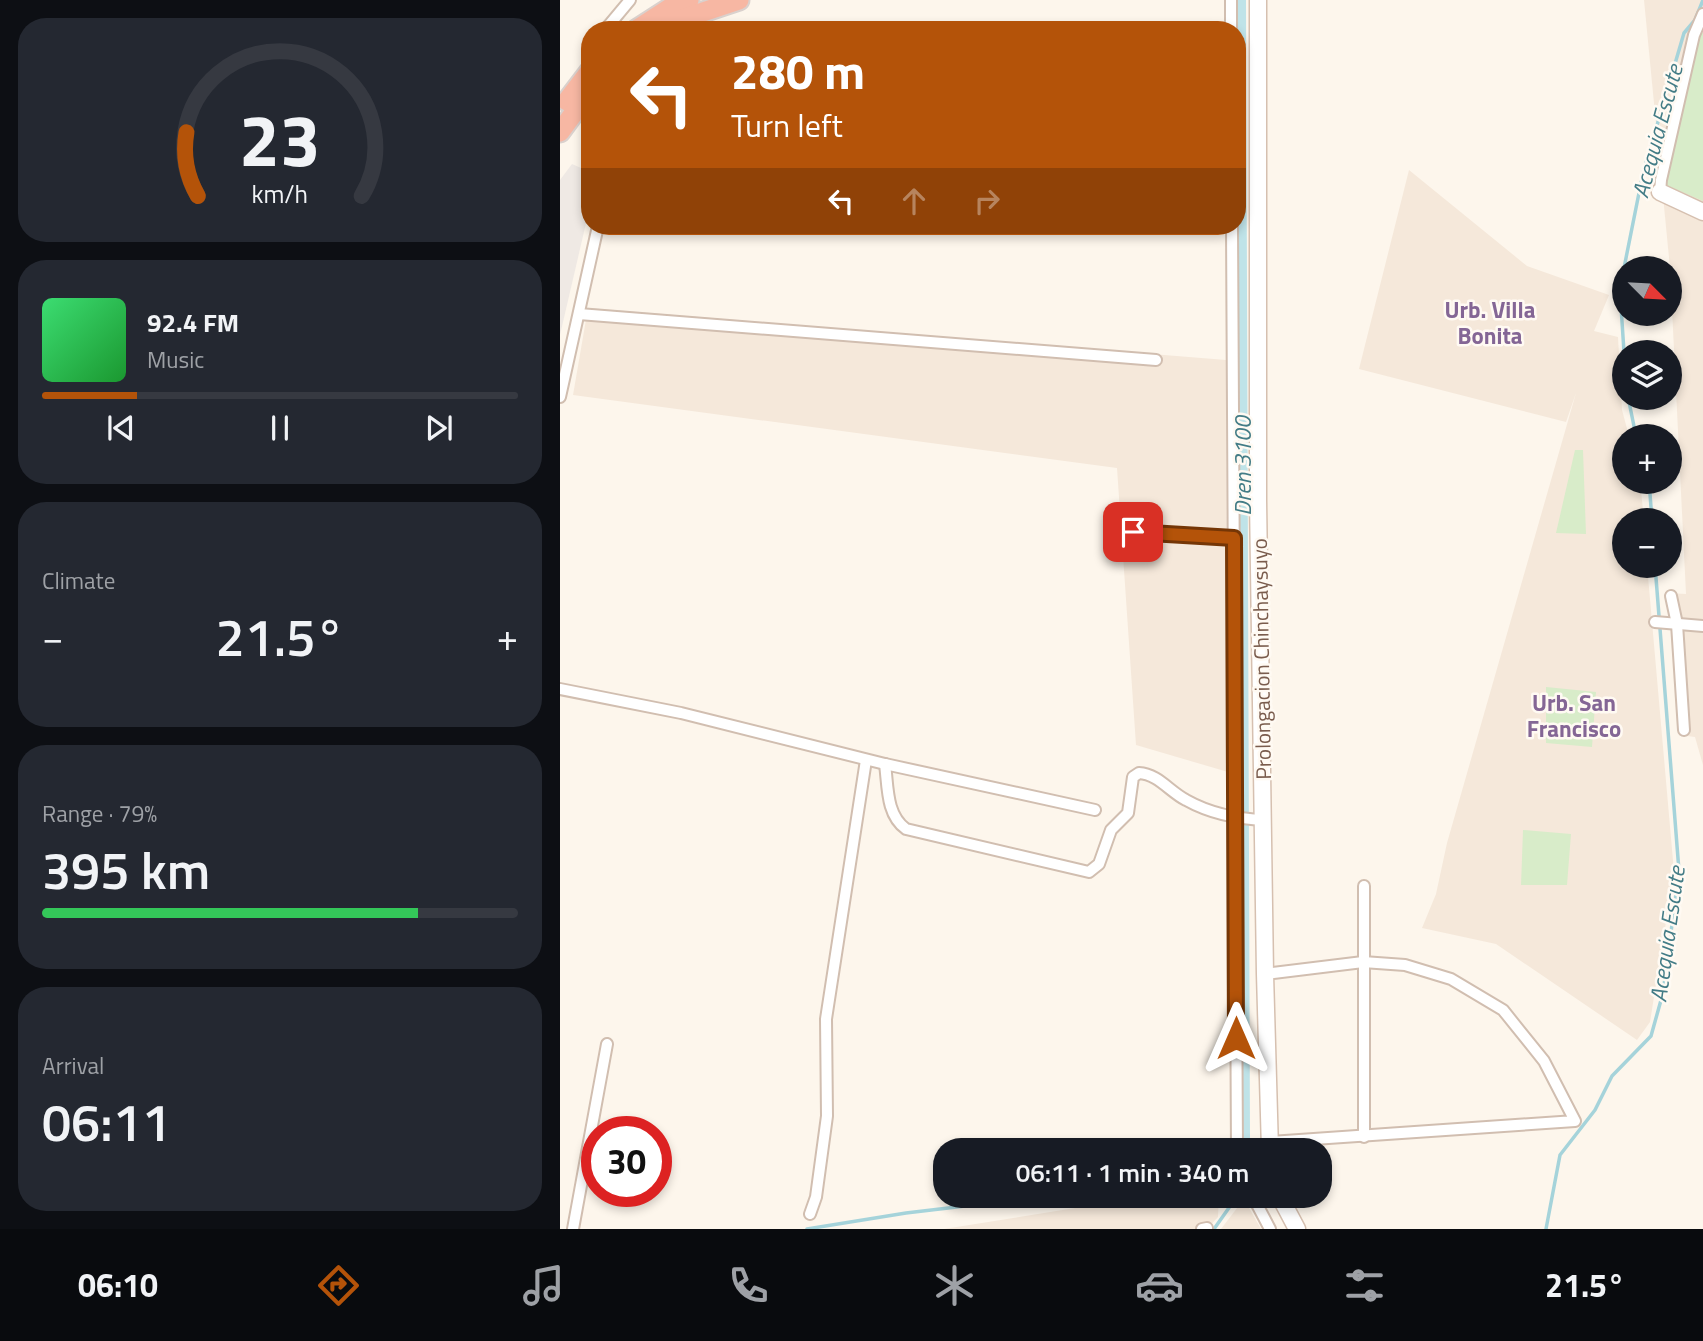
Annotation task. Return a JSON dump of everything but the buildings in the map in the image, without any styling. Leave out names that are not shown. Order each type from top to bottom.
[{"type":"highway","points":[[650,21],[689,0]]},
{"type":"highway","points":[[678,21],[738,0]]},
{"type":"highway","points":[[560,110],[581,84]]},
{"type":"highway","points":[[560,132],[581,90]]},
{"type":"street","points":[[612,21],[629,0]]},
{"type":"street","points":[[1231,0],[1231,21]]},
{"type":"street","name":"Prolongacion Chinchaysuyo","points":[[1258,0],[1259,820],[1270,1138]]},
{"type":"street","points":[[1703,14],[1694,35],[1660,192],[1703,212]]},
{"type":"street","points":[[560,397],[596,235]]},
{"type":"street","points":[[1232,235],[1237,1138]]},
{"type":"street","points":[[579,314],[1156,360]]},
{"type":"street","points":[[1133,532],[1234,538]]},
{"type":"street","points":[[1671,596],[1666,623],[1685,730]]},
{"type":"street","points":[[1666,623],[1703,626]]},
{"type":"street","points":[[560,689],[681,713],[866,760],[1095,810]]},
{"type":"street","points":[[810,1214],[816,1197],[827,1116],[826,1019],[866,760]]},
{"type":"street","points":[[884,764],[892,812],[898,824],[906,829],[1089,872],[1099,864],[1111,830],[1128,813],[1133,777],[1139,773],[1154,776],[1185,800],[1237,819],[1259,820]]},
{"type":"street","points":[[1364,886],[1364,1137]]},
{"type":"street","points":[[1265,974],[1363,962],[1405,965],[1451,979],[1503,1010],[1544,1061],[1575,1121],[1332,1140]]},
{"type":"street","points":[[573,1229],[607,1044]]},
{"type":"street","points":[[1259,1208],[1270,1229]]},
{"type":"street","points":[[1286,1208],[1297,1229]]},
{"type":"street","points":[[1202,1229],[1208,1228]]},
{"type":"shaded area","points":[[1644,0],[1703,0],[1703,765],[1695,737],[1680,735],[1668,593],[1686,594],[1681,494],[1682,424],[1678,424],[1677,410],[1682,410],[1682,340],[1674,340],[1673,326],[1682,326],[1682,256],[1669,256]]},
{"type":"shaded area","points":[[572,164],[581,168],[581,235],[583,235],[560,335],[560,180]]},
{"type":"shaded area","points":[[1409,170],[1527,266],[1609,295],[1594,331],[1618,337],[1618,340],[1612,340],[1612,410],[1622,410],[1626,424],[1612,424],[1612,494],[1641,494],[1643,508],[1612,508],[1612,578],[1648,578],[1674,872],[1650,1022],[1637,1040],[1496,944],[1422,928],[1436,894],[1447,843],[1576,393],[1566,422],[1359,369]]},
{"type":"shaded area","points":[[588,308],[1226,360],[1228,772],[1136,745],[1117,468],[573,395]]},
{"type":"shaded area","points":[[1075,1208],[1218,1208],[1218,1217],[1207,1229],[944,1229]]},
{"type":"shaded area","points":[[1237,1208],[1249,1208],[1261,1229],[1221,1229]]},
{"type":"green space","points":[[1701,32],[1703,33],[1703,201],[1666,185]]},
{"type":"green space","points":[[1575,450],[1583,450],[1586,534],[1556,533]]},
{"type":"green space","points":[[1546,687],[1596,692],[1592,747],[1546,743]]},
{"type":"green space","points":[[1523,830],[1571,834],[1567,885],[1521,885]]},
{"type":"waterway","name":"Dren 3100","points":[[1240,0],[1240,21]]},
{"type":"waterway","name":"Acequia Escute","points":[[1626,256],[1643,173],[1684,33],[1695,20],[1703,0]]},
{"type":"waterway","name":"Dren 3100","points":[[1241,235],[1244,1138]]},
{"type":"waterway","name":"Acequia Escute","points":[[1622,326],[1623,340]]},
{"type":"waterway","name":"Acequia Escute","points":[[1631,410],[1634,424]]},
{"type":"waterway","name":"Acequia Escute","points":[[1650,494],[1651,508]]},
{"type":"waterway","name":"Acequia Escute","points":[[1546,1229],[1560,1155],[1595,1110],[1612,1076],[1651,1036],[1663,993],[1679,871],[1656,578]]},
{"type":"waterway","points":[[807,1229],[948,1208]]},
{"type":"waterway","points":[[1214,1229],[1229,1208]]},
{"type":"district","name":"Urb. Villa Bonita","points":[[1490,322]]},
{"type":"district","name":"Urb. San Francisco","points":[[1574,715]]},
{"type":"route","points":[[1133,532],[1234,538],[1236,1038]]}]
